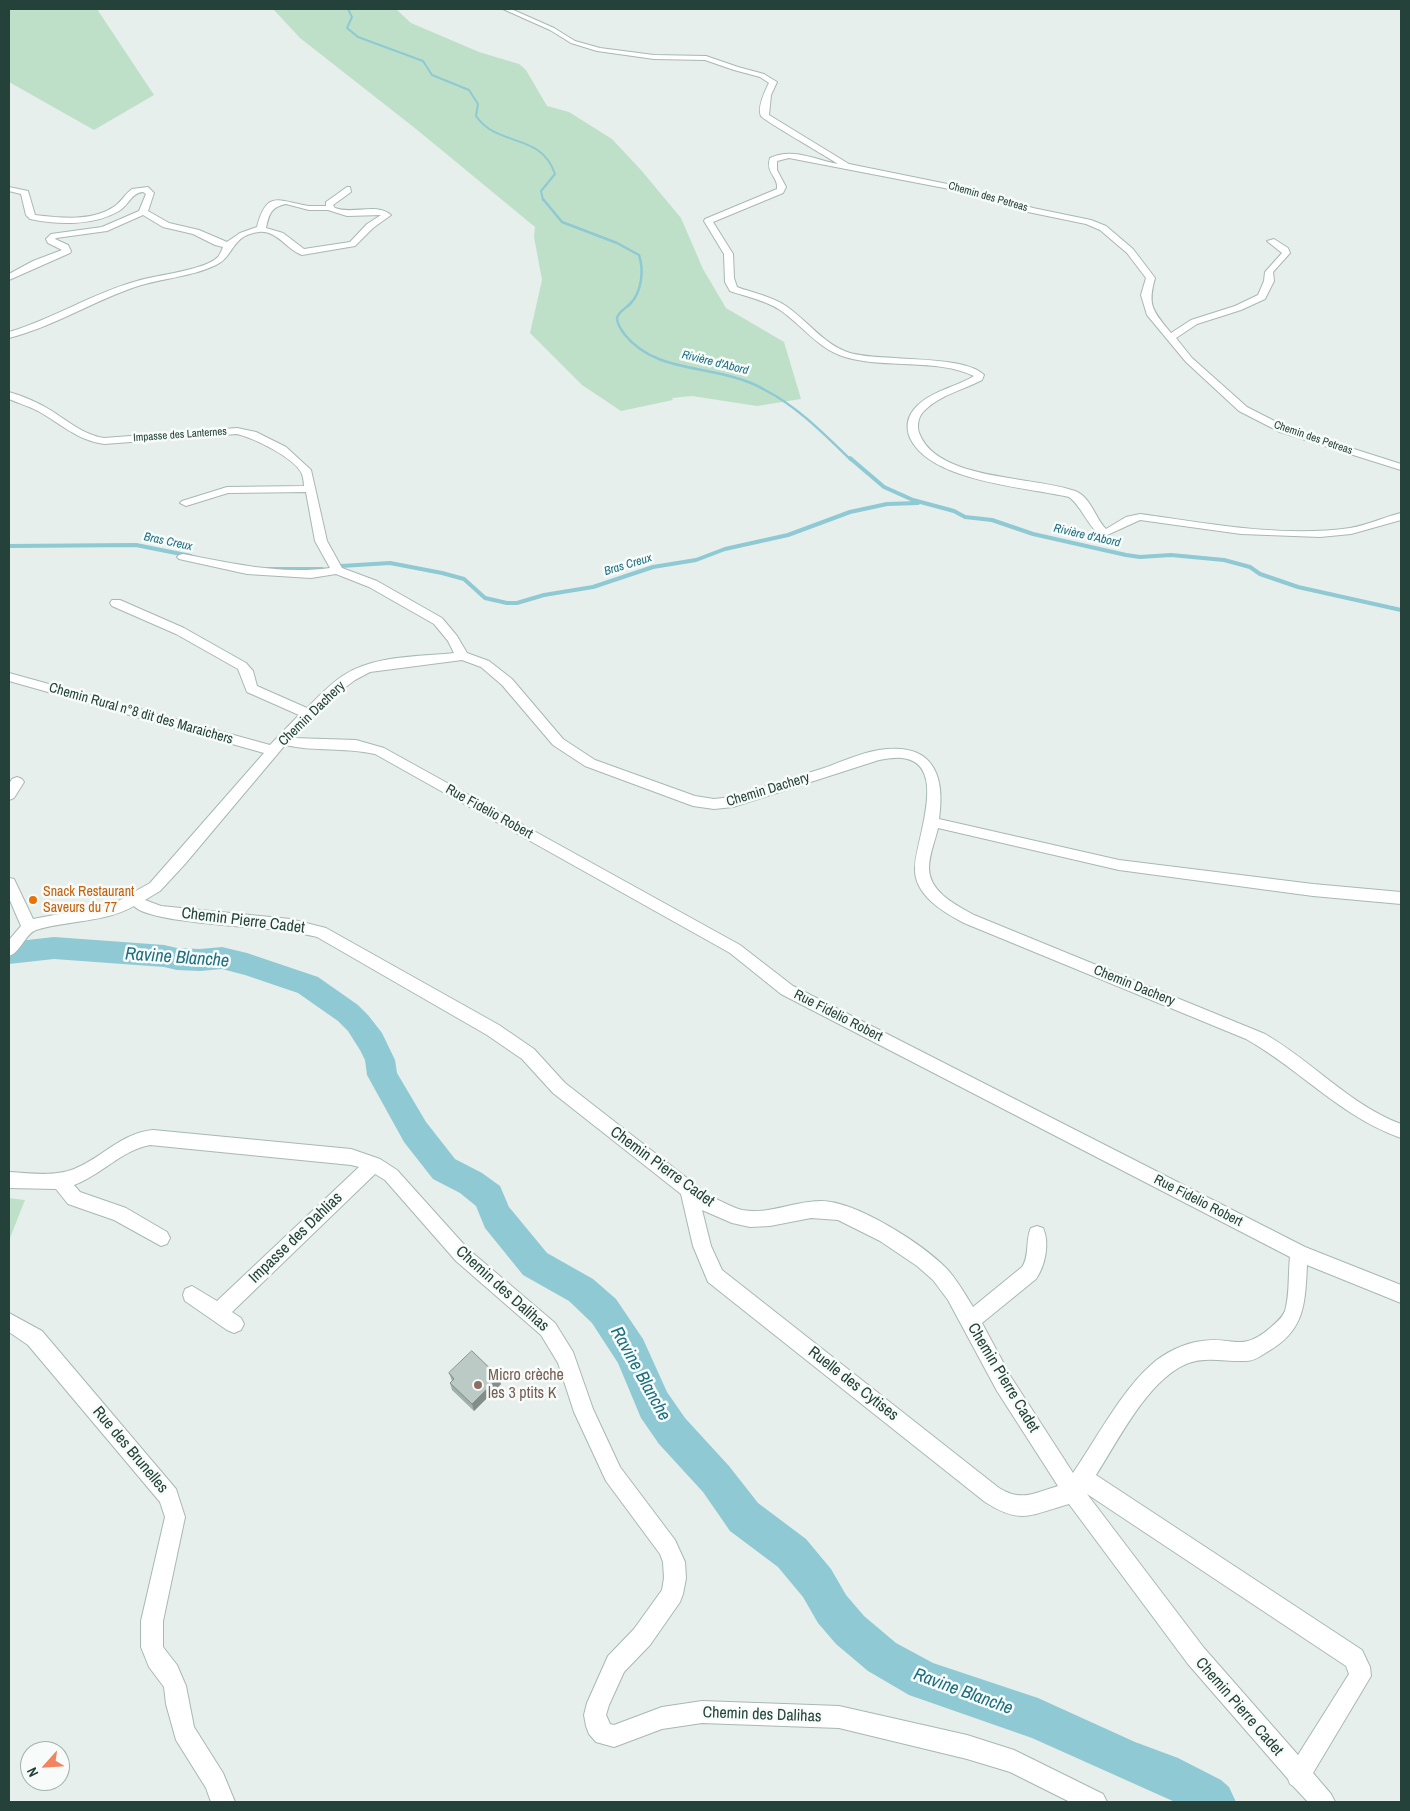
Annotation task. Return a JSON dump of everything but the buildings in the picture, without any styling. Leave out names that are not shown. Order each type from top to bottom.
[{"type":"street","name":"Chemin des Petreas","points":[[506,9],[552,29],[573,42],[599,50],[654,57],[706,58],[736,69],[762,75],[773,82],[764,110],[765,116],[770,121],[798,135],[847,166],[972,190],[1031,210],[1088,222],[1103,228],[1130,251],[1151,278],[1146,295],[1150,313],[1189,360],[1243,409],[1284,430],[1401,467]]},
{"type":"street","points":[[847,166],[831,166],[791,156],[777,157],[772,168],[773,174],[781,182],[782,187],[780,190],[708,221],[722,240],[730,257],[729,283],[733,289],[779,305],[825,344],[847,355],[901,363],[956,367],[970,370],[978,375],[978,378],[970,383],[923,406],[916,414],[912,425],[914,436],[919,446],[936,460],[973,474],[1073,494],[1082,500],[1097,525],[1105,533],[1111,532],[1126,521],[1140,517],[1241,531],[1320,534],[1351,531],[1383,524],[1401,516]]},
{"type":"street","points":[[9,189],[25,193],[29,212],[33,217],[69,220],[90,218],[116,210],[130,193],[144,189],[150,191],[143,212],[104,229],[54,236],[50,239],[51,241],[65,246],[67,251],[36,262],[9,277]]},
{"type":"street","points":[[330,208],[329,204],[340,198],[347,192],[347,189]]},
{"type":"street","points":[[9,335],[51,321],[130,286],[188,273],[217,262],[224,256],[229,245],[240,236],[261,228],[280,235],[298,250],[306,252],[352,244],[370,226],[387,215],[376,211],[344,215],[330,208],[308,208],[286,202],[273,204],[265,213],[261,228]]},
{"type":"street","points":[[143,212],[166,225],[189,230],[218,243],[229,245]]},
{"type":"street","points":[[1171,337],[1194,322],[1238,308],[1262,297],[1269,281],[1269,272],[1286,253],[1279,244],[1271,241]]},
{"type":"street","name":"Impasse des Lanternes","points":[[9,395],[42,410],[83,437],[92,440],[104,441],[237,431],[252,434],[282,449],[301,466],[308,476],[313,508],[319,524],[320,541],[337,570]]},
{"type":"street","points":[[186,504],[227,490],[310,489]]},
{"type":"street","points":[[183,557],[247,570],[311,574],[337,570],[373,584],[408,606],[438,621],[453,639],[462,656]]},
{"type":"street","points":[[116,603],[180,631],[242,666],[248,673],[252,689],[308,714]]},
{"type":"street","name":"Chemin Dachery","points":[[25,930],[117,909],[154,887],[180,860],[278,746],[308,714],[350,677],[366,669],[399,663],[462,656],[485,664],[506,682],[558,742],[572,753],[590,763],[693,801],[714,804],[733,802],[878,755],[900,753],[917,758],[932,771],[935,786],[932,822],[922,868],[929,890],[942,904],[969,919],[1252,1034],[1273,1046],[1309,1072],[1365,1116],[1401,1130]]},
{"type":"street","name":"Chemin Rural n°8 dit des Maraichers","points":[[9,677],[278,746]]},
{"type":"street","name":"Rue Fidelio Robert","points":[[278,746],[300,744],[356,745],[379,751],[735,950],[787,990],[1299,1253],[1401,1294]]},
{"type":"street","points":[[9,795],[17,782]]},
{"type":"street","points":[[932,822],[1136,867],[1313,890],[1401,898]]},
{"type":"street","points":[[9,883],[16,913],[22,917],[25,930],[9,950]]},
{"type":"street","name":"Chemin Pierre Cadet","points":[[136,899],[142,906],[160,912],[305,927],[321,932],[493,1030],[528,1054],[559,1088],[704,1202],[731,1215],[749,1219],[821,1209],[832,1210],[852,1217],[911,1251],[945,1282],[970,1321],[1000,1377],[1028,1422],[1060,1468],[1078,1485],[1196,1656],[1298,1776],[1323,1802]]},
{"type":"street","name":"Chemin des Dalihas","points":[[9,1180],[52,1182],[73,1178],[89,1170],[128,1144],[147,1138],[167,1138],[351,1158],[374,1164],[391,1175],[462,1255],[548,1329],[566,1359],[584,1412],[613,1474],[668,1547],[674,1562],[675,1578],[672,1594],[642,1637],[616,1664],[598,1703],[595,1715],[597,1726],[604,1734],[614,1736],[662,1718],[702,1712],[839,1718],[967,1747],[1014,1762],[1095,1802]]},
{"type":"street","name":"Impasse des Dahlias","points":[[218,1313],[374,1164]]},
{"type":"street","points":[[60,1180],[74,1198],[120,1214],[161,1238]]},
{"type":"street","name":"Ruelle des Cytises","points":[[689,1191],[702,1246],[715,1276],[977,1482],[1008,1505],[1022,1507],[1078,1485]]},
{"type":"street","points":[[970,1321],[1029,1273],[1035,1265],[1037,1234]]},
{"type":"street","points":[[1298,1776],[1360,1676],[1359,1667],[1354,1658],[1078,1485],[1136,1396],[1158,1370],[1181,1356],[1203,1350],[1249,1352],[1269,1341],[1288,1324],[1294,1311],[1299,1253]]},
{"type":"street","points":[[192,1295],[234,1324]]},
{"type":"street","name":"Rue des Brunelles","points":[[9,1322],[35,1338],[169,1496],[176,1517],[152,1621],[152,1648],[157,1659],[169,1673],[175,1686],[184,1732],[215,1781],[223,1802]]},
{"type":"green space","points":[[9,9],[97,9],[154,95],[94,130],[9,82]]},
{"type":"green space","points":[[273,9],[396,9],[411,23],[479,52],[519,64],[526,70],[547,106],[569,112],[612,139],[641,170],[681,218],[703,269],[726,308],[784,342],[801,399],[757,406],[692,396],[672,398],[673,400],[621,411],[582,385],[530,333],[542,280],[534,237],[535,227],[416,129],[300,38]]},
{"type":"green space","points":[[9,1198],[25,1200],[10,1238],[9,1238]]},
{"type":"waterway","name":"Rivière d'Abord","points":[[348,9],[352,17],[347,28],[358,37],[423,61],[432,75],[469,90],[478,104],[476,116],[485,126],[496,133],[530,146],[540,152],[548,161],[555,174],[541,191],[543,200]]},
{"type":"waterway","name":"Rivière d'Abord","points":[[543,199],[562,222],[617,243],[639,255],[642,274],[637,293],[617,318],[625,335],[636,346],[661,360],[719,373],[749,382],[761,388],[789,404],[851,460]]},
{"type":"waterway","name":"Rivière d'Abord","points":[[850,458],[884,487],[913,500],[954,511],[965,517],[992,520],[1033,534],[1126,555],[1140,557],[1171,555],[1224,560],[1250,567],[1260,574],[1298,587],[1401,610]]},
{"type":"waterway","name":"Bras Creux","points":[[341,566],[390,563],[442,573],[464,579],[485,598],[507,603],[517,603],[544,595],[593,587],[653,567],[696,560],[725,549],[788,535],[850,512],[887,504],[918,503]]},
{"type":"waterway","name":"Bras Creux","points":[[9,546],[136,545],[191,556]]},
{"type":"waterway","name":"Bras Creux","points":[[268,569],[322,569]]},
{"type":"waterway","name":"Ravine Blanche","points":[[9,953],[54,948],[164,956],[177,959],[200,960],[222,958],[247,964],[308,985],[348,1013],[358,1023],[371,1042],[380,1060],[382,1075],[415,1132],[444,1169],[471,1183],[488,1196],[497,1217],[535,1264],[581,1290],[604,1311],[631,1351],[654,1405],[672,1431],[716,1479],[744,1517],[792,1553],[817,1583],[832,1609],[850,1630],[882,1657],[924,1680],[1038,1719],[1129,1761],[1163,1773],[1206,1795],[1214,1802]]},
{"type":"place","name":"Snack Restaurant Saveurs du 77","points":[[33,900]]},
{"type":"place","name":"Micro crèche les 3 ptits K","points":[[478,1385]]}]
